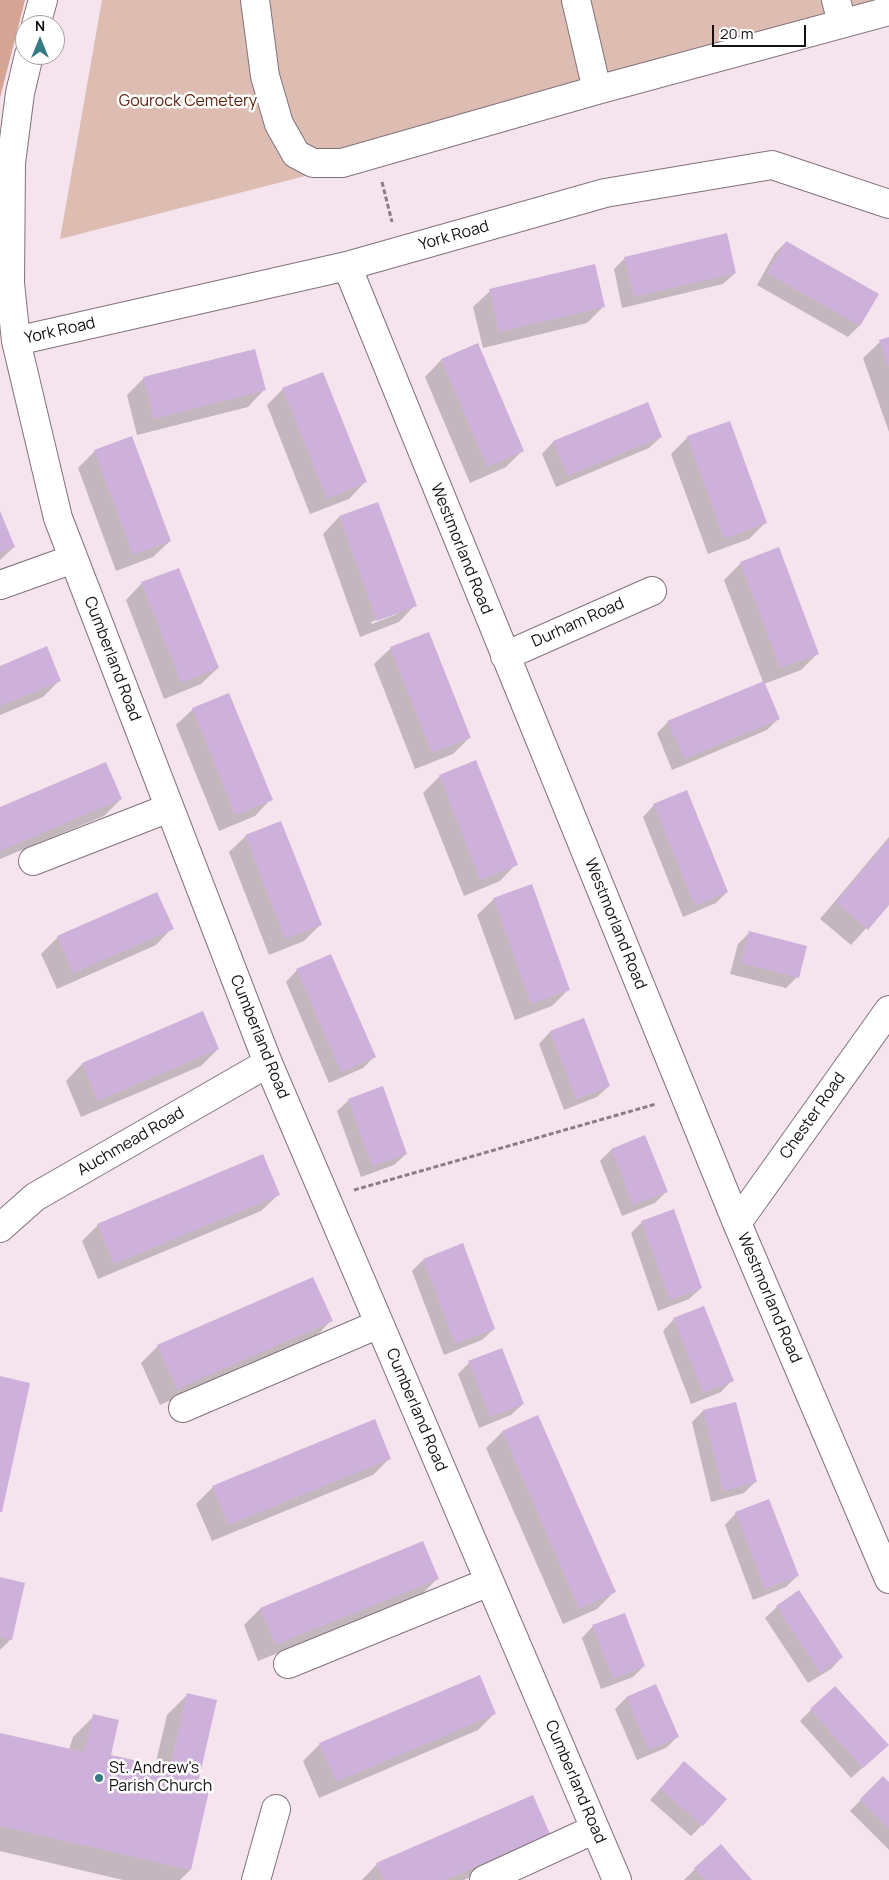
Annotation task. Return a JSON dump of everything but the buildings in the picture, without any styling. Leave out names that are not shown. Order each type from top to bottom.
[{"type":"street","points":[[39,15],[43,0]]},
{"type":"street","points":[[255,0],[265,76],[279,124],[296,154],[312,162],[342,163],[596,90],[839,12],[889,11]]},
{"type":"street","points":[[576,0],[596,90]]},
{"type":"street","name":"Cumberland Road","points":[[27,65],[6,163],[10,283],[16,342],[58,518],[268,1063],[617,1880]]},
{"type":"street","name":"York Road","points":[[16,342],[347,266],[605,193],[772,165],[889,204]]},
{"type":"street","name":"Westmorland Road","points":[[347,266],[737,1223],[889,1579]]},
{"type":"street","points":[[0,585],[74,559]]},
{"type":"street","name":"Durham Road","points":[[505,656],[652,591]]},
{"type":"street","points":[[33,861],[169,808]]},
{"type":"street","name":"Chester Road","points":[[737,1223],[889,1010]]},
{"type":"street","name":"Auchmead Road","points":[[0,1228],[35,1197],[268,1063]]},
{"type":"street","points":[[183,1408],[379,1324]]},
{"type":"street","points":[[288,1664],[489,1582]]},
{"type":"street","points":[[256,1880],[276,1809]]},
{"type":"street","points":[[484,1880],[595,1829]]},
{"type":"path","points":[[376,153],[399,252]]},
{"type":"path","points":[[326,1198],[685,1096]]},
{"type":"green space","name":"Gourock Cemetery","points":[[102,0],[889,0],[889,26],[60,239]]},
{"type":"shaded area","points":[[0,0],[25,0],[21,15],[15,15],[15,39],[0,98]]},
{"type":"place","name":"St. Andrew's Parish Church","points":[[99,1778]]}]
